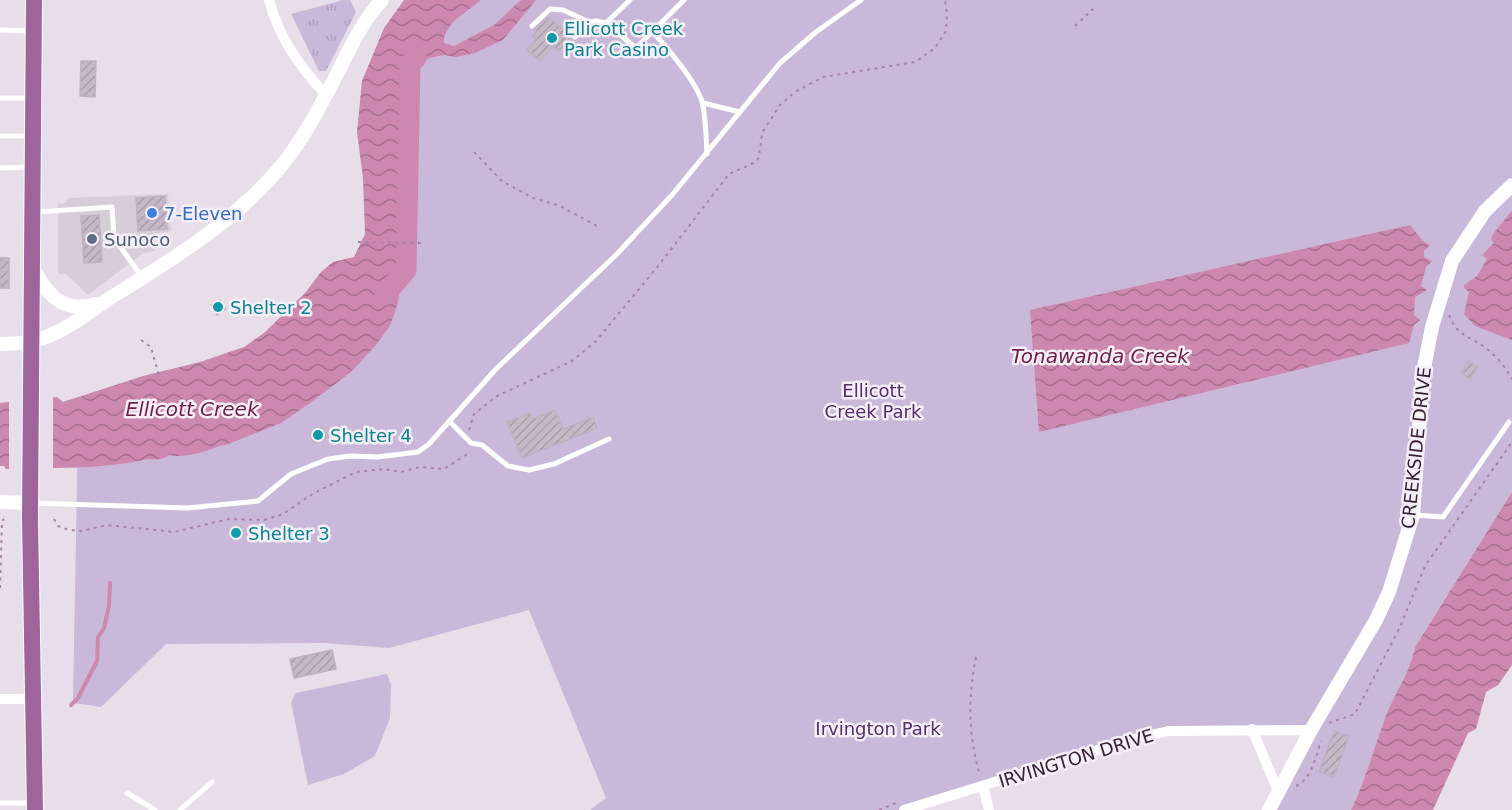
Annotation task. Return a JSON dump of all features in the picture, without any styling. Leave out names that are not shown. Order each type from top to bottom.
[{"type":"main road","points":[[34,0],[30,503],[35,806]]},
{"type":"street","points":[[269,0],[281,34],[291,52],[307,75],[326,95]]},
{"type":"street","points":[[0,344],[32,341],[54,334],[143,278],[210,232],[248,201],[286,160],[310,124],[353,42],[382,0]]},
{"type":"street","name":"CREEKSIDE DRIVE","points":[[1269,810],[1278,791],[1317,732],[1389,592],[1413,514],[1423,373],[1432,327],[1452,261],[1485,211],[1512,185]]},
{"type":"street","points":[[31,266],[41,284],[60,303],[82,307],[109,299]]},
{"type":"street","points":[[0,502],[30,503]]},
{"type":"street","points":[[0,699],[32,699]]},
{"type":"street","points":[[1252,729],[1278,791]]},
{"type":"street","name":"IRVINGTON DRIVE","points":[[904,810],[1130,740],[1168,731],[1252,729],[1317,732]]},
{"type":"street","points":[[983,786],[989,810]]},
{"type":"lane","points":[[606,23],[630,0]]},
{"type":"lane","points":[[532,26],[550,9],[563,10],[589,22],[606,23],[636,48],[684,0]]},
{"type":"lane","points":[[30,503],[188,508],[258,501],[291,474],[328,459],[351,456],[377,457],[418,452],[429,444],[496,369],[616,255],[707,154],[780,63],[816,32],[861,0]]},
{"type":"lane","points":[[575,37],[589,22]]},
{"type":"lane","points":[[0,30],[33,31]]},
{"type":"lane","points":[[652,31],[667,47],[703,104],[707,154]]},
{"type":"lane","points":[[0,98],[32,98]]},
{"type":"lane","points":[[703,104],[740,112]]},
{"type":"lane","points":[[0,136],[32,136]]},
{"type":"lane","points":[[0,168],[32,167]]},
{"type":"lane","points":[[32,212],[53,213],[112,207],[114,238],[143,278]]},
{"type":"lane","points":[[449,421],[471,443],[482,445],[508,466],[530,470],[554,464],[609,440]]},
{"type":"lane","points":[[1413,514],[1443,518],[1509,422]]},
{"type":"lane","points":[[180,810],[212,782]]},
{"type":"lane","points":[[127,793],[155,810]]},
{"type":"lane","points":[[0,803],[35,806]]},
{"type":"path","points":[[1075,26],[1093,9]]},
{"type":"path","points":[[474,152],[502,181],[533,198],[560,206],[597,226]]},
{"type":"path","points":[[358,242],[424,243]]},
{"type":"path","points":[[1449,314],[1453,326],[1465,336],[1487,348],[1512,379]]},
{"type":"path","points":[[141,340],[151,347],[161,383]]},
{"type":"path","points":[[1326,724],[1355,714],[1400,627],[1425,566],[1512,442]]},
{"type":"path","points":[[0,588],[2,521],[4,519]]},
{"type":"path","points":[[976,657],[970,710],[972,740],[983,786]]},
{"type":"path","points":[[1294,788],[1306,781],[1310,774],[1317,732]]},
{"type":"shaded area","points":[[168,194],[171,231],[155,234],[155,251],[143,253],[88,295],[66,274],[58,274],[58,203],[64,204],[69,198]]},
{"type":"green space","points":[[350,0],[356,12],[326,71],[319,71],[291,14]]},
{"type":"green space","name":"Ellicott Creek Park","points":[[475,0],[1512,0],[1512,492],[1415,647],[1409,667],[1384,721],[1351,810],[1271,810],[1310,730],[1168,731],[904,810],[590,810],[606,798],[529,610],[389,648],[324,643],[166,644],[101,707],[73,703],[78,424],[309,384],[406,270],[410,64]]},
{"type":"green space","points":[[387,674],[391,685],[390,718],[375,756],[344,774],[308,785],[291,702],[296,693]]},
{"type":"water","name":"Ellicott Creek","points":[[404,0],[481,0],[451,24],[447,30],[444,43],[454,46],[494,25],[521,0],[536,0],[503,40],[475,53],[456,57],[444,55],[429,58],[421,64],[407,88],[401,111],[403,153],[410,162],[411,206],[398,303],[390,326],[376,345],[351,372],[281,423],[226,445],[188,455],[170,455],[158,459],[110,465],[6,469],[0,466],[0,403],[57,397],[63,402],[244,347],[264,333],[333,262],[354,257],[365,234],[363,178],[357,132],[362,81],[384,28]]},
{"type":"water","points":[[1512,210],[1512,340],[1475,326],[1464,314],[1469,292],[1464,285],[1477,276],[1487,259],[1482,255],[1494,243],[1491,239],[1493,235]]},
{"type":"water","name":"Tonawanda Creek","points":[[1410,225],[1423,241],[1430,245],[1424,251],[1424,257],[1432,261],[1426,267],[1421,286],[1427,290],[1415,297],[1414,315],[1420,320],[1414,325],[1409,343],[1039,432],[1030,310]]},
{"type":"water","points":[[1512,492],[1512,665],[1498,685],[1486,692],[1476,729],[1468,733],[1433,810],[1351,810],[1415,647]]},
{"type":"pier","points":[[53,395],[53,470],[9,472],[9,399]]},
{"type":"building","name":"Ellicott Creek Park Casino","points":[[549,17],[570,38],[559,51],[553,46],[540,61],[527,50],[536,39],[532,36],[537,31],[535,30]]},
{"type":"building","points":[[81,61],[96,61],[95,97],[80,96]]},
{"type":"building","name":"7-Eleven","points":[[165,196],[167,229],[138,231],[136,198]]},
{"type":"building","name":"Sunoco","points":[[99,215],[102,262],[84,263],[81,216]]},
{"type":"building","points":[[0,258],[9,258],[9,288],[0,288]]},
{"type":"building","name":"Shelter 2","points":[[220,300],[226,309],[217,315],[211,305]]},
{"type":"building","points":[[1469,361],[1478,367],[1470,379],[1461,372]]},
{"type":"building","points":[[555,410],[563,429],[593,417],[597,428],[522,458],[507,422],[530,413],[532,419]]},
{"type":"building","name":"Shelter 4","points":[[322,426],[327,436],[314,443],[309,433]]},
{"type":"building","name":"Shelter 3","points":[[241,526],[244,536],[231,539],[229,529]]},
{"type":"building","points":[[332,650],[336,669],[294,678],[290,659]]},
{"type":"building","points":[[1334,731],[1349,736],[1334,777],[1319,772]]},
{"type":"waterway","name":"Ellicott Creek","points":[[385,295],[406,270],[410,64],[416,58]]},
{"type":"waterway","points":[[71,705],[78,698],[97,661],[98,637],[104,628],[109,606],[110,583]]},
{"type":"place","name":"Ellicott Creek Park Casino","points":[[552,38]]},
{"type":"place","name":"7-Eleven","points":[[152,213]]},
{"type":"place","name":"Sunoco","points":[[92,239]]},
{"type":"place","name":"Shelter 2","points":[[218,307]]},
{"type":"place","name":"Shelter 4","points":[[318,435]]},
{"type":"place","name":"Shelter 3","points":[[236,533]]},
{"type":"park label","name":"Irvington Park","points":[[878,728]]}]
